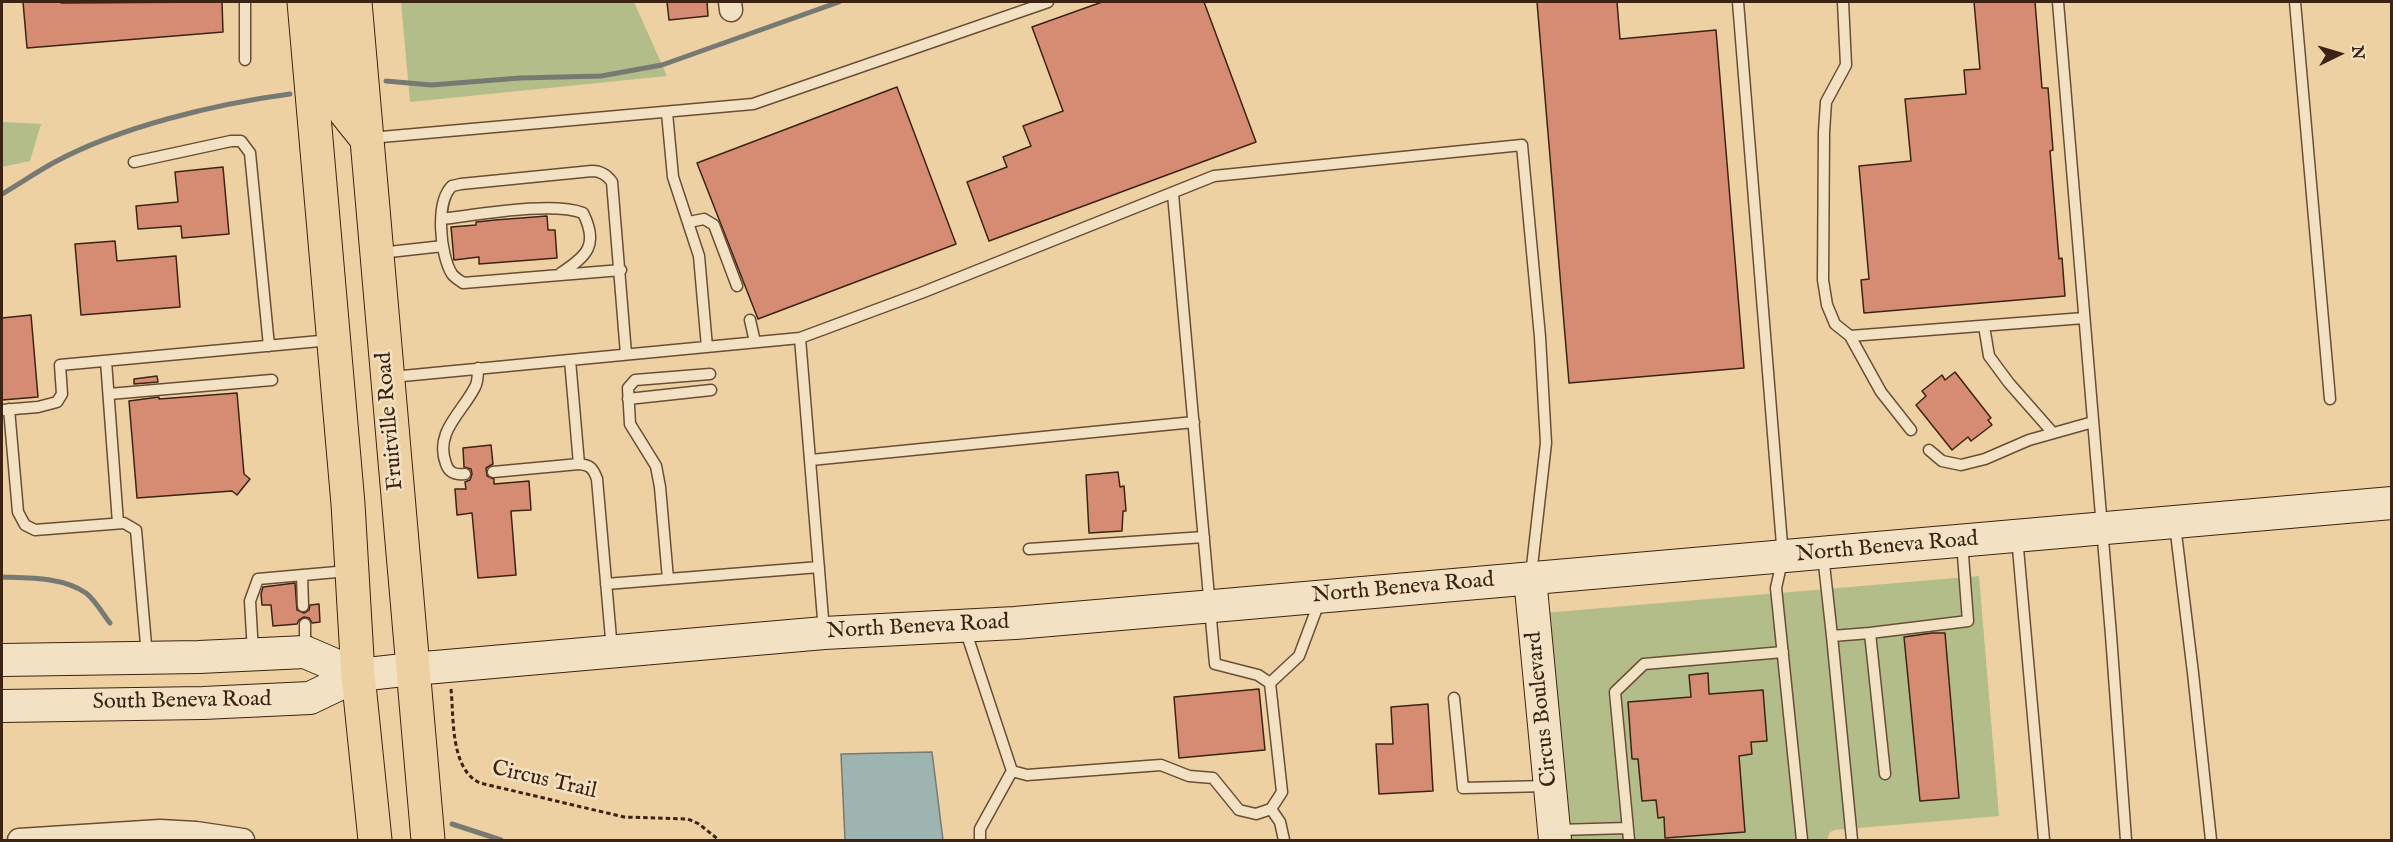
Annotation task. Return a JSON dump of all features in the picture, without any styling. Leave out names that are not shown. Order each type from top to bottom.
[{"type":"main road","points":[[304,2],[334,339],[358,675],[375,840]]},
{"type":"main road","points":[[330,2],[340,99],[346,113],[366,138]]},
{"type":"main road","name":"Fruitville Road","points":[[355,2],[428,840]]},
{"type":"main road","name":"North Beneva Road","points":[[413,669],[824,633],[1209,607],[2175,524],[2391,503]]},
{"type":"main road","name":"Circus Boulevard","points":[[1530,578],[1554,835]]},
{"type":"main road","name":"South Beneva Road","points":[[2,660],[253,655],[305,638],[358,675]]},
{"type":"main road","name":"South Beneva Road","points":[[2,705],[203,703],[310,698],[358,675],[413,669]]},
{"type":"street","points":[[19,840],[196,833],[243,840]]},
{"type":"lane","points":[[245,2],[245,60]]},
{"type":"lane","points":[[366,138],[753,104],[1048,2]]},
{"type":"lane","points":[[1738,2],[1783,557],[1776,588],[1802,840]]},
{"type":"lane","points":[[1843,2],[1846,65],[1826,102],[1823,280],[1827,305],[1835,324],[1850,336],[1881,392],[1911,430]]},
{"type":"lane","points":[[2058,2],[2126,840]]},
{"type":"lane","points":[[2295,2],[2330,399]]},
{"type":"lane","points":[[667,113],[673,177],[699,256],[707,347]]},
{"type":"lane","points":[[134,162],[231,141],[241,141],[250,153],[269,346]]},
{"type":"lane","points":[[387,377],[800,338],[911,297],[1214,176],[1522,146],[1539,326],[1546,443],[1530,578]]},
{"type":"lane","points":[[621,270],[463,283],[454,277],[448,266],[443,246],[442,201],[452,186],[461,184],[598,171],[603,173],[612,182],[621,270],[626,354]]},
{"type":"lane","points":[[1173,194],[1215,664],[1258,675],[1270,682]]},
{"type":"lane","points":[[442,219],[547,208],[572,209],[583,213],[589,225],[591,240],[588,251],[558,275]]},
{"type":"lane","points":[[689,222],[704,219],[710,220],[714,225],[737,286]]},
{"type":"lane","points":[[376,254],[443,246]]},
{"type":"lane","points":[[1850,336],[2084,318]]},
{"type":"lane","points":[[750,320],[755,342]]},
{"type":"lane","points":[[1984,326],[1989,356],[2009,384],[2053,433]]},
{"type":"lane","points":[[800,338],[824,633]]},
{"type":"lane","points":[[147,657],[138,532],[129,525],[118,523],[35,530],[25,525],[18,512],[5,410],[46,406],[57,402],[62,394],[60,365],[334,339]]},
{"type":"lane","points":[[570,360],[579,464]]},
{"type":"lane","points":[[106,361],[118,523]]},
{"type":"lane","points":[[465,474],[453,474],[448,470],[443,455],[443,444],[447,428],[476,386],[478,369]]},
{"type":"lane","points":[[668,579],[657,466],[630,424],[628,388],[635,380],[710,374]]},
{"type":"lane","points":[[109,394],[272,381]]},
{"type":"lane","points":[[628,399],[711,390]]},
{"type":"lane","points":[[811,460],[1194,422]]},
{"type":"lane","points":[[1929,450],[1942,461],[1961,465],[1985,459],[2029,440],[2093,422]]},
{"type":"lane","points":[[493,472],[579,464],[588,465],[594,470],[597,479],[612,652]]},
{"type":"lane","points":[[2175,524],[2211,840]]},
{"type":"lane","points":[[1029,549],[1204,537]]},
{"type":"lane","points":[[2017,537],[2044,840]]},
{"type":"lane","points":[[1832,636],[1968,621],[1962,542]]},
{"type":"lane","points":[[1823,553],[1852,840]]},
{"type":"lane","points":[[606,584],[819,567]]},
{"type":"lane","points":[[253,655],[250,601],[258,579],[352,571]]},
{"type":"lane","points":[[302,575],[303,606]]},
{"type":"lane","points":[[1270,682],[1299,656],[1321,596]]},
{"type":"lane","points":[[963,625],[1012,771],[980,829],[980,840]]},
{"type":"lane","points":[[1870,633],[1884,774]]},
{"type":"lane","points":[[1629,840],[1615,692],[1644,664],[1783,652]]},
{"type":"lane","points":[[1012,771],[1027,775],[1161,765],[1190,776],[1213,778],[1239,810],[1256,814],[1271,808],[1282,792],[1270,682]]},
{"type":"lane","points":[[1454,698],[1463,788],[1550,786]]},
{"type":"lane","points":[[1271,808],[1280,822],[1284,840]]},
{"type":"lane","points":[[1554,835],[1627,828]]},
{"type":"path","name":"Circus Trail","points":[[449,666],[459,762],[471,779],[624,817],[688,819],[699,824],[718,840]]},
{"type":"green space","points":[[401,2],[634,2],[667,76],[410,102]]},
{"type":"green space","points":[[2,122],[41,124],[30,161],[2,167]]},
{"type":"green space","points":[[1979,576],[1999,816],[1835,830],[1830,832],[1827,840],[1565,840],[1544,613]]},
{"type":"water","points":[[932,752],[943,840],[845,840],[841,754]]},
{"type":"building","points":[[23,2],[222,2],[223,32],[27,48]]},
{"type":"building","points":[[667,2],[707,2],[708,16],[669,20]]},
{"type":"building","points":[[1102,2],[1204,2],[1256,142],[989,241],[967,182],[1007,167],[1003,157],[1031,146],[1023,126],[1063,111],[1032,27]]},
{"type":"building","points":[[1537,2],[1617,2],[1620,39],[1716,30],[1744,368],[1569,383]]},
{"type":"building","points":[[1974,2],[2035,2],[2042,88],[2048,88],[2053,150],[2050,151],[2059,259],[2062,258],[2065,296],[1864,313],[1861,280],[1869,279],[1859,166],[1911,161],[1905,99],[1966,94],[1964,70],[1980,69]]},
{"type":"building","points":[[897,87],[956,244],[758,319],[697,163]]},
{"type":"building","points":[[223,167],[229,234],[182,238],[181,226],[138,229],[136,206],[178,202],[175,172]]},
{"type":"building","points":[[547,216],[548,230],[555,230],[557,258],[479,264],[479,257],[454,260],[451,227],[476,225],[476,222]]},
{"type":"building","points":[[115,241],[117,261],[176,256],[180,307],[81,315],[75,244]]},
{"type":"building","points":[[31,315],[38,397],[2,400],[2,318]]},
{"type":"building","points":[[1955,372],[1991,418],[1988,420],[1992,425],[1971,441],[1968,437],[1952,450],[1916,405],[1926,396],[1922,391],[1942,375],[1945,380]]},
{"type":"building","points":[[157,376],[158,382],[134,384],[134,379]]},
{"type":"building","points":[[237,393],[244,474],[250,479],[237,495],[232,491],[137,498],[129,401]]},
{"type":"building","points":[[491,445],[493,464],[486,468],[487,476],[494,479],[494,484],[529,481],[531,510],[511,511],[516,575],[478,578],[472,513],[457,515],[455,489],[466,489],[465,482],[470,480],[472,474],[471,469],[464,467],[463,448]]},
{"type":"building","points":[[1118,472],[1120,487],[1124,486],[1126,511],[1123,511],[1122,531],[1089,533],[1086,475]]},
{"type":"building","points":[[295,583],[297,610],[304,613],[309,610],[310,605],[319,604],[320,622],[312,623],[309,618],[304,617],[297,624],[273,626],[271,605],[262,605],[263,587]]},
{"type":"building","points":[[1945,633],[1959,798],[1920,801],[1904,637]]},
{"type":"building","points":[[1708,673],[1709,694],[1763,690],[1767,741],[1751,742],[1752,754],[1739,756],[1745,832],[1665,838],[1664,817],[1658,818],[1656,800],[1642,801],[1638,759],[1632,759],[1628,702],[1691,697],[1689,675]]},
{"type":"building","points":[[1259,689],[1265,750],[1179,758],[1174,697]]},
{"type":"building","points":[[1428,704],[1433,791],[1379,794],[1376,744],[1393,744],[1391,707]]},
{"type":"waterway","points":[[386,81],[431,85],[520,78],[601,76],[662,65],[839,2]]},
{"type":"waterway","points":[[2,194],[46,167],[107,138],[199,111],[290,94]]},
{"type":"waterway","points":[[2,577],[45,579],[77,588],[96,603],[110,623]]},
{"type":"waterway","points":[[452,824],[501,840]]}]
